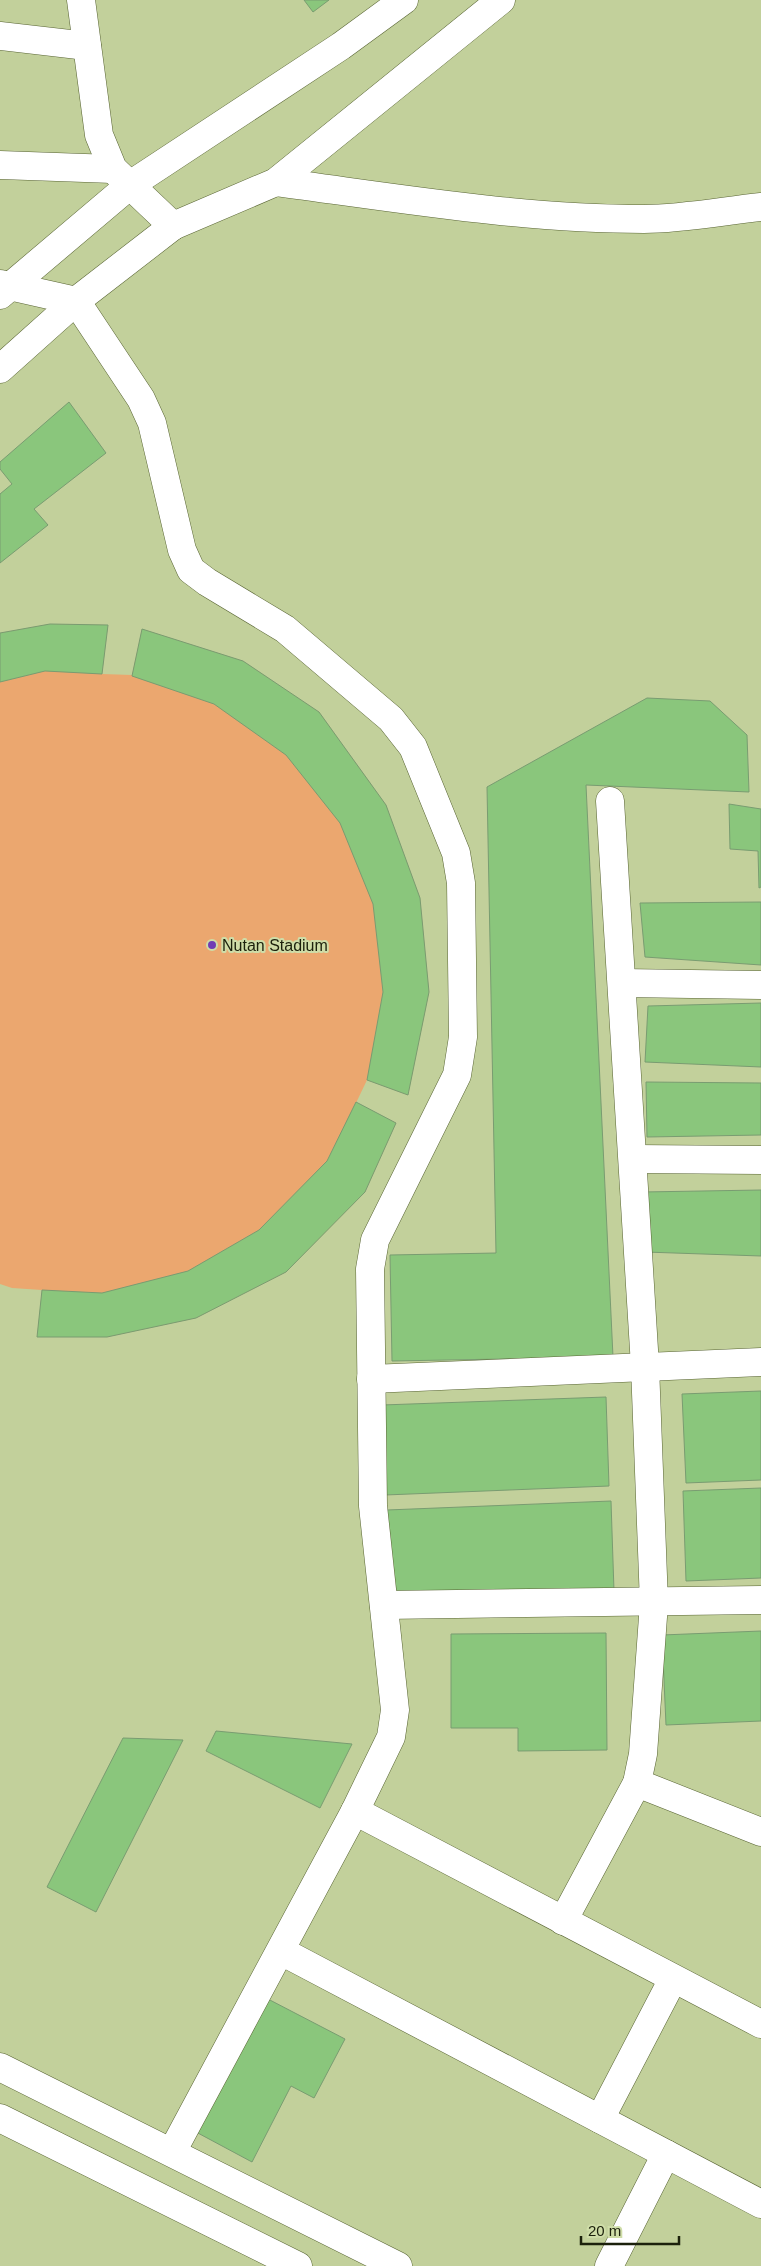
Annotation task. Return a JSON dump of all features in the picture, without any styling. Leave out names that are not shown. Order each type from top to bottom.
[{"type":"street","points":[[81,0],[100,135],[122,177],[173,226]]},
{"type":"street","points":[[3,289],[122,177],[341,46],[404,0]]},
{"type":"street","points":[[0,369],[76,301],[173,226],[276,182],[501,0]]},
{"type":"street","points":[[0,36],[87,46]]},
{"type":"street","points":[[0,165],[122,177]]},
{"type":"street","points":[[276,182],[510,212],[578,218],[647,219],[761,207]]},
{"type":"street","points":[[3,289],[76,301],[141,399],[152,423],[182,550],[191,570],[206,582],[285,629],[392,719],[413,747],[456,853],[461,883],[463,1037],[457,1075],[375,1240],[370,1270],[373,1506],[395,1710],[391,1737],[355,1811],[172,2152]]},
{"type":"street","points":[[563,1921],[637,1783],[643,1754],[654,1603],[645,1366],[610,801]]},
{"type":"street","points":[[622,983],[761,984]]},
{"type":"street","points":[[632,1159],[761,1160]]},
{"type":"street","points":[[371,1379],[761,1362]]},
{"type":"street","points":[[384,1605],[654,1603],[761,1600]]},
{"type":"street","points":[[637,1783],[761,1832]]},
{"type":"street","points":[[355,1811],[761,2024]]},
{"type":"street","points":[[281,1950],[761,2204]]},
{"type":"street","points":[[600,2119],[674,1978]]},
{"type":"street","points":[[0,2067],[398,2266]]},
{"type":"street","points":[[0,2118],[272,2260],[298,2266]]},
{"type":"street","points":[[609,2266],[666,2154]]},
{"type":"street","points":[[272,2260],[282,2207]]},
{"type":"shaded area","name":"Nutan Stadium","points":[[50,624],[108,625],[102,674],[132,675],[142,629],[243,661],[319,712],[386,805],[420,898],[429,992],[408,1095],[367,1080],[356,1103],[396,1123],[365,1192],[286,1272],[196,1318],[107,1337],[37,1337],[42,1290],[12,1288],[0,1284],[0,633]]},
{"type":"building","points":[[304,0],[329,0],[313,12]]},
{"type":"building","points":[[69,402],[106,453],[34,509],[48,525],[0,563],[0,494],[12,484],[0,469],[0,462]]},
{"type":"building","points":[[50,624],[108,625],[102,674],[45,671],[0,682],[0,633]]},
{"type":"building","points":[[142,629],[243,661],[319,712],[386,805],[420,898],[429,992],[408,1095],[367,1080],[383,992],[373,904],[340,823],[286,755],[214,704],[132,676]]},
{"type":"building","points":[[647,698],[710,701],[747,735],[749,792],[586,785],[613,1357],[392,1361],[390,1255],[496,1253],[487,787]]},
{"type":"building","points":[[729,804],[761,809],[761,887],[759,888],[758,851],[730,849]]},
{"type":"building","points":[[761,902],[761,965],[645,957],[640,903]]},
{"type":"building","points":[[761,1003],[761,1067],[645,1062],[648,1006]]},
{"type":"building","points":[[646,1082],[761,1083],[761,1135],[647,1137]]},
{"type":"building","points":[[356,1102],[396,1123],[365,1192],[286,1272],[196,1318],[107,1337],[37,1337],[42,1290],[102,1293],[188,1271],[259,1230],[327,1161]]},
{"type":"building","points":[[761,1190],[761,1256],[645,1252],[642,1192]]},
{"type":"building","points":[[761,1391],[761,1480],[686,1483],[682,1394]]},
{"type":"building","points":[[606,1397],[609,1486],[385,1495],[382,1405]]},
{"type":"building","points":[[761,1488],[761,1578],[686,1581],[683,1491]]},
{"type":"building","points":[[611,1501],[614,1591],[389,1600],[387,1510]]},
{"type":"building","points":[[761,1631],[761,1721],[666,1725],[662,1635]]},
{"type":"building","points":[[606,1633],[607,1750],[518,1751],[518,1728],[451,1728],[451,1634]]},
{"type":"building","points":[[216,1731],[352,1744],[320,1808],[206,1751]]},
{"type":"building","points":[[123,1738],[183,1740],[96,1912],[47,1887]]},
{"type":"building","points":[[266,1998],[345,2039],[314,2098],[291,2086],[252,2162],[196,2132]]},
{"type":"place","name":"Nutan Stadium","points":[[212,945]]}]
